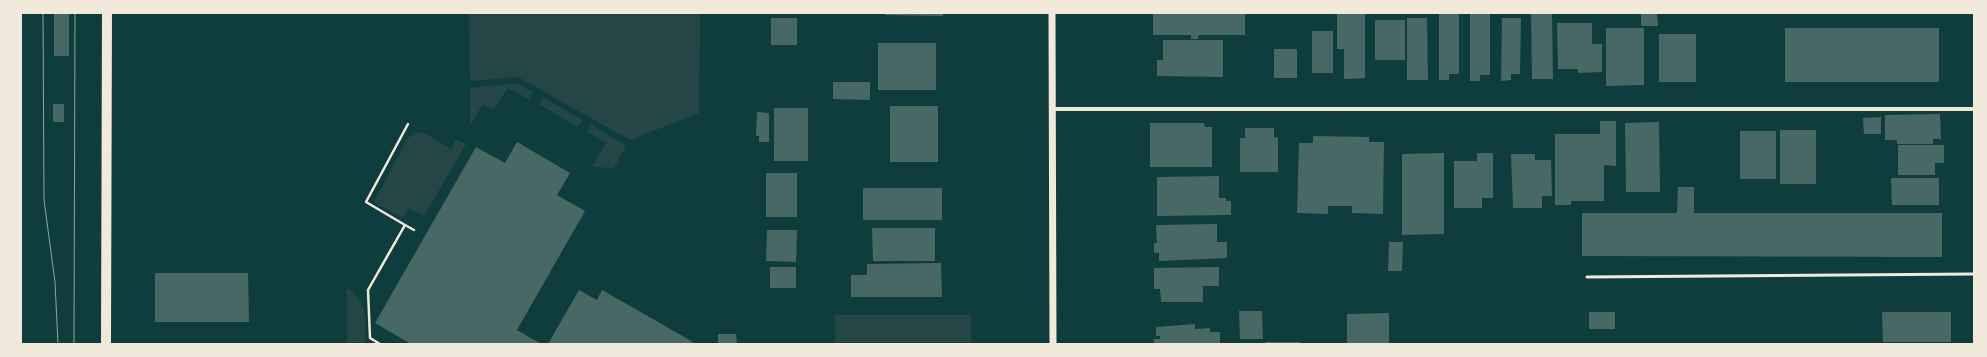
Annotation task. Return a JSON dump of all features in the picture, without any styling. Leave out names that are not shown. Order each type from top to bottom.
[{"type":"main road","points":[[15,340],[15,39],[17,13]]},
{"type":"main road","points":[[106,344],[107,13]]},
{"type":"street","points":[[1052,13],[1053,344]]},
{"type":"street","points":[[1052,109],[1974,109]]},
{"type":"lane","points":[[1587,276],[1974,274]]},
{"type":"path","points":[[408,124],[366,202],[414,230]]},
{"type":"path","points":[[380,344],[370,338],[368,290],[406,225]]},
{"type":"shaded area","points":[[469,13],[700,13],[699,113],[630,140],[518,77],[470,81]]},
{"type":"shaded area","points":[[517,83],[533,92],[529,99],[508,88],[494,110],[483,104],[470,125],[470,88]]},
{"type":"shaded area","points":[[543,97],[582,120],[578,127],[539,104]]},
{"type":"shaded area","points":[[591,125],[626,146],[614,168],[592,167],[606,143],[587,132]]},
{"type":"shaded area","points":[[416,132],[424,133],[451,149],[456,139],[466,144],[424,216],[409,208],[402,218],[374,202],[407,139]]},
{"type":"shaded area","points":[[347,288],[354,294],[363,306],[366,320],[365,344],[347,344]]},
{"type":"shaded area","points":[[835,315],[971,315],[971,344],[835,344]]},
{"type":"building","points":[[54,13],[69,13],[69,56],[54,56]]},
{"type":"building","points":[[885,13],[943,13],[943,16],[885,15]]},
{"type":"building","points":[[1153,13],[1245,13],[1245,35],[1199,35],[1198,39],[1191,39],[1191,35],[1153,35]]},
{"type":"building","points":[[1337,13],[1365,13],[1365,78],[1344,79],[1344,49],[1337,49]]},
{"type":"building","points":[[1439,13],[1459,13],[1459,74],[1449,74],[1449,80],[1439,80]]},
{"type":"building","points":[[1470,13],[1490,13],[1490,75],[1480,75],[1480,81],[1470,81]]},
{"type":"building","points":[[1531,13],[1552,13],[1553,79],[1532,79]]},
{"type":"building","points":[[1641,13],[1657,13],[1658,26],[1641,26]]},
{"type":"building","points":[[771,18],[797,18],[797,45],[771,45]]},
{"type":"building","points":[[1407,18],[1427,18],[1428,80],[1407,80]]},
{"type":"building","points":[[1502,18],[1521,18],[1520,74],[1511,74],[1511,80],[1501,81]]},
{"type":"building","points":[[1375,20],[1405,20],[1405,60],[1375,60]]},
{"type":"building","points":[[1557,23],[1592,23],[1592,44],[1602,44],[1602,72],[1578,73],[1578,69],[1558,69]]},
{"type":"building","points":[[1606,28],[1644,28],[1644,85],[1606,86]]},
{"type":"building","points":[[1785,28],[1939,28],[1939,82],[1785,82]]},
{"type":"building","points":[[1312,31],[1333,31],[1333,73],[1312,73]]},
{"type":"building","points":[[1659,34],[1696,34],[1696,82],[1659,82]]},
{"type":"building","points":[[1163,40],[1223,40],[1223,77],[1157,76],[1157,60],[1163,60]]},
{"type":"building","points":[[878,43],[936,43],[936,90],[878,90]]},
{"type":"building","points":[[1274,49],[1297,49],[1297,78],[1274,78]]},
{"type":"building","points":[[833,82],[870,82],[870,100],[833,99]]},
{"type":"building","points":[[53,104],[64,104],[64,122],[53,122]]},
{"type":"building","points":[[890,106],[938,106],[938,162],[890,162]]},
{"type":"building","points":[[774,108],[808,108],[808,161],[774,161]]},
{"type":"building","points":[[757,112],[769,113],[769,142],[759,142],[759,136],[756,136]]},
{"type":"building","points":[[1940,114],[1941,139],[1933,139],[1933,144],[1897,144],[1897,140],[1885,140],[1885,115]]},
{"type":"building","points":[[1881,117],[1881,134],[1864,134],[1863,118]]},
{"type":"building","points":[[1600,121],[1616,121],[1616,166],[1604,165],[1604,201],[1571,201],[1571,205],[1555,205],[1555,134],[1600,134]]},
{"type":"building","points":[[1659,122],[1660,192],[1626,192],[1625,123]]},
{"type":"building","points":[[1150,123],[1204,123],[1205,127],[1212,127],[1212,167],[1150,167]]},
{"type":"building","points":[[1245,128],[1274,128],[1274,137],[1278,138],[1278,172],[1240,172],[1240,138],[1245,138]]},
{"type":"building","points":[[1780,130],[1816,130],[1816,184],[1780,184]]},
{"type":"building","points":[[1740,131],[1776,131],[1776,179],[1740,179]]},
{"type":"building","points":[[1313,136],[1369,137],[1369,142],[1384,142],[1383,214],[1352,213],[1352,206],[1328,206],[1328,214],[1297,213],[1299,143],[1313,143]]},
{"type":"building","points":[[517,142],[570,173],[557,195],[585,211],[517,330],[541,344],[411,344],[375,323],[476,147],[505,163]]},
{"type":"building","points":[[1898,145],[1944,145],[1944,163],[1935,163],[1935,175],[1898,175]]},
{"type":"building","points":[[1444,153],[1444,234],[1402,235],[1402,154]]},
{"type":"building","points":[[1477,153],[1493,153],[1493,198],[1482,198],[1482,208],[1454,208],[1454,161],[1477,161]]},
{"type":"building","points":[[1511,154],[1535,154],[1535,160],[1551,160],[1552,196],[1542,196],[1542,208],[1513,208]]},
{"type":"building","points":[[766,173],[797,173],[797,217],[766,217]]},
{"type":"building","points":[[1219,176],[1219,198],[1226,198],[1226,201],[1231,201],[1231,215],[1157,216],[1157,177]]},
{"type":"building","points":[[1891,178],[1939,178],[1939,205],[1892,205]]},
{"type":"building","points":[[1678,187],[1694,187],[1694,213],[1942,213],[1942,257],[1582,256],[1582,213],[1677,213]]},
{"type":"building","points":[[863,188],[942,188],[942,220],[863,220]]},
{"type":"building","points":[[1217,224],[1217,242],[1227,242],[1227,258],[1159,261],[1159,253],[1154,253],[1154,243],[1157,243],[1156,225]]},
{"type":"building","points":[[872,228],[935,228],[935,261],[873,261]]},
{"type":"building","points":[[767,230],[797,230],[796,262],[766,261]]},
{"type":"building","points":[[1389,242],[1403,242],[1402,271],[1388,271]]},
{"type":"building","points":[[941,263],[942,297],[851,297],[851,275],[867,275],[867,264]]},
{"type":"building","points":[[770,267],[796,267],[796,288],[770,288]]},
{"type":"building","points":[[1219,267],[1219,286],[1203,286],[1203,302],[1161,302],[1160,289],[1154,289],[1154,268]]},
{"type":"building","points":[[155,273],[248,273],[249,322],[155,322]]},
{"type":"building","points":[[579,290],[597,300],[602,290],[693,342],[692,344],[548,344]]},
{"type":"building","points":[[1239,311],[1262,311],[1263,339],[1240,339]]},
{"type":"building","points":[[1589,312],[1615,312],[1615,329],[1589,329]]},
{"type":"building","points":[[1882,312],[1951,312],[1951,342],[1883,342]]},
{"type":"building","points":[[1389,313],[1389,344],[1347,344],[1347,314]]},
{"type":"building","points":[[1195,324],[1195,329],[1210,328],[1210,332],[1220,332],[1220,344],[1154,344],[1154,339],[1160,339],[1160,336],[1156,336],[1156,327]]},
{"type":"building","points":[[718,334],[736,334],[737,344],[718,344]]},
{"type":"building","points":[[1265,342],[1300,342],[1300,344],[1265,344]]},
{"type":"tram line","points":[[43,13],[44,200],[55,282],[58,344]]},
{"type":"tram line","points":[[74,344],[75,13]]}]
